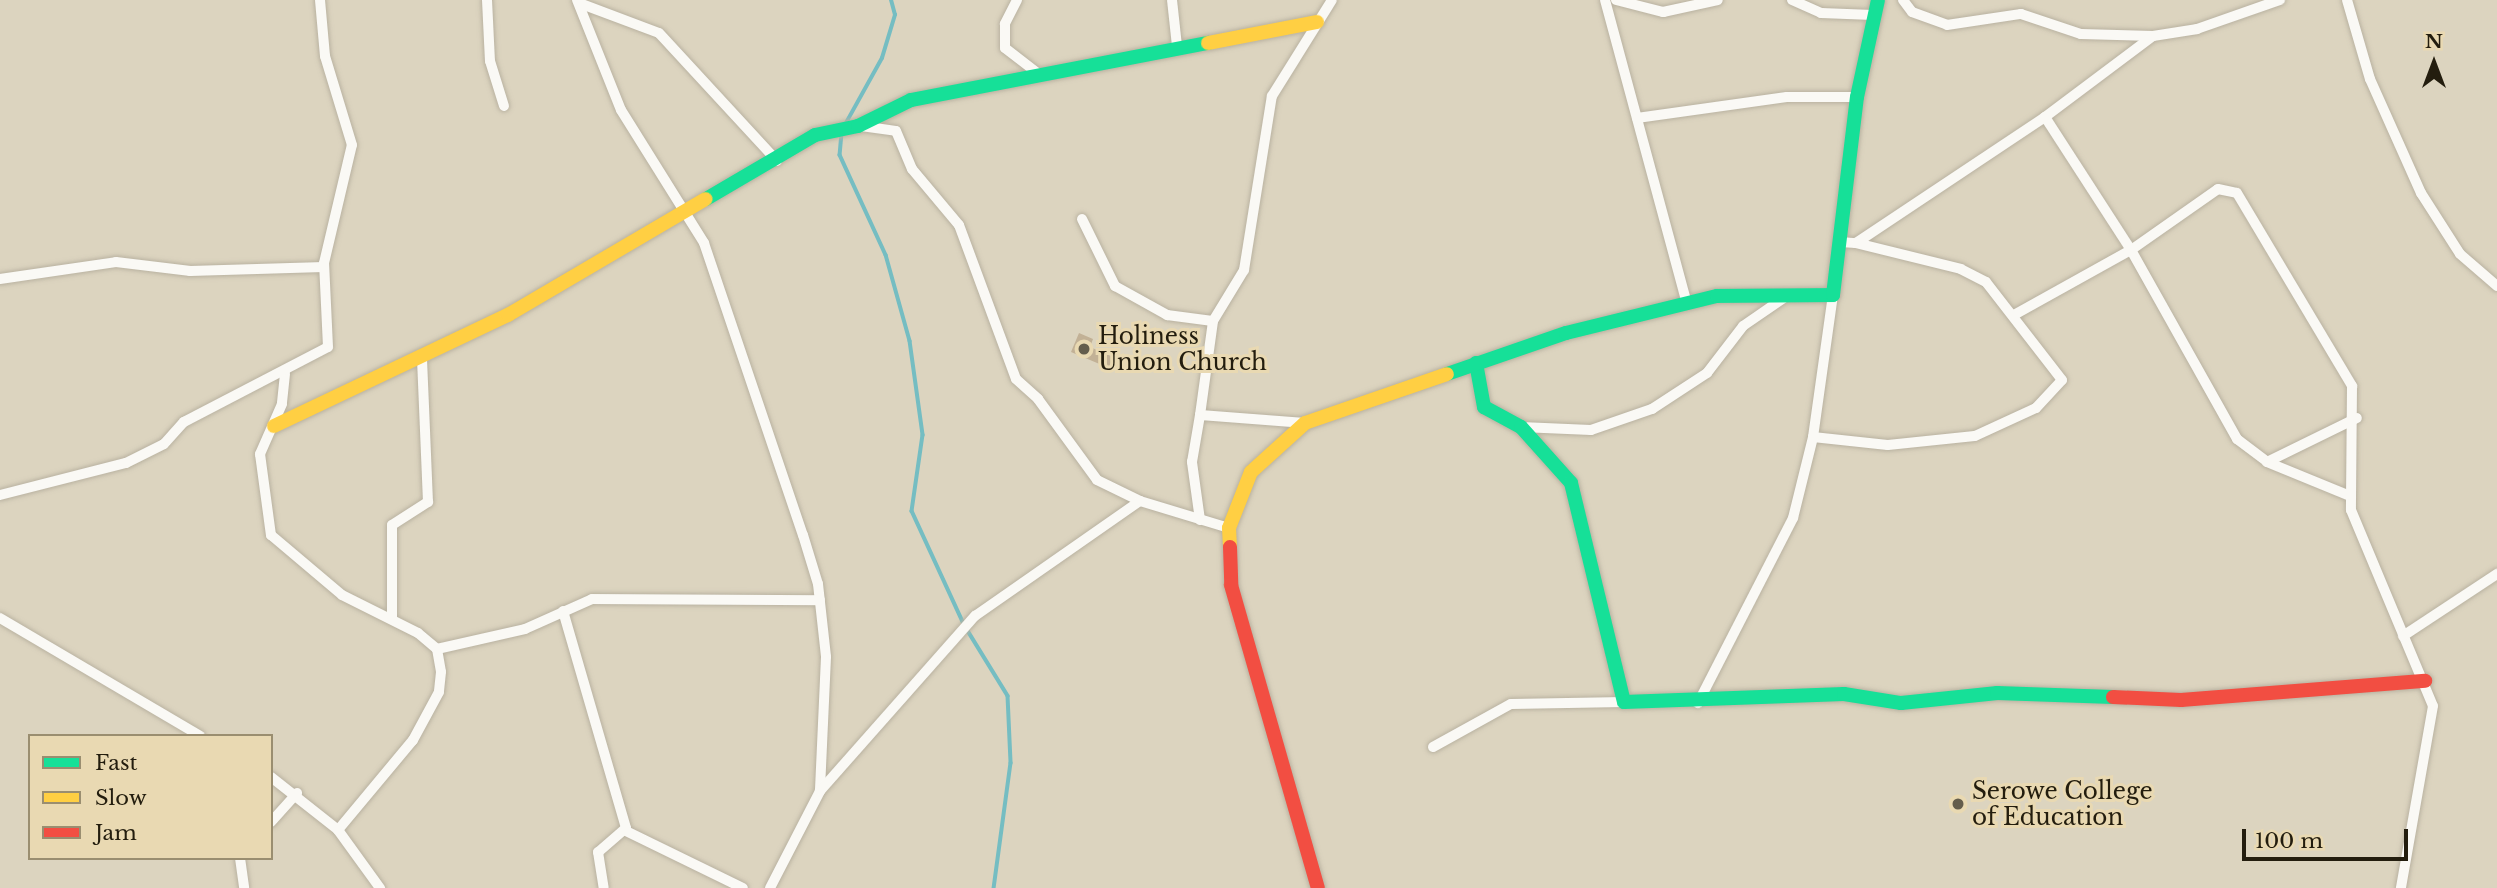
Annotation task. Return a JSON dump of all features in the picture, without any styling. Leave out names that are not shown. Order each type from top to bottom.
[{"type":"street","points":[[0,495],[126,463],[164,444],[184,422],[285,374],[328,347],[324,267],[352,145],[325,56],[320,0]]},
{"type":"street","points":[[487,0],[490,61],[504,106]]},
{"type":"street","points":[[1017,0],[1005,24],[1005,48],[1040,75]]},
{"type":"street","points":[[1172,0],[1178,46]]},
{"type":"street","points":[[1200,520],[1192,453],[1213,321],[1244,270],[1272,96],[1332,0]]},
{"type":"street","points":[[1605,0],[1686,301]]},
{"type":"street","points":[[1616,0],[1663,12],[1718,0]]},
{"type":"street","points":[[1792,0],[1821,13],[1873,15]]},
{"type":"street","points":[[1698,703],[1781,545],[1813,437],[1857,97],[1878,0]]},
{"type":"street","points":[[1903,0],[1912,12],[1947,25],[2021,14],[2081,34],[2153,36],[2197,29],[2280,0]]},
{"type":"street","points":[[2347,0],[2370,79],[2421,193],[2460,254],[2497,286]]},
{"type":"street","points":[[578,1],[659,33],[777,161]]},
{"type":"street","points":[[578,1],[621,110],[704,243],[750,369],[820,600],[826,657],[820,791]]},
{"type":"street","points":[[274,426],[422,358],[535,300],[685,210],[777,161],[815,135],[858,126],[911,100],[1178,46],[1317,22]]},
{"type":"street","points":[[1856,243],[2045,117],[2153,36]]},
{"type":"street","points":[[1636,118],[1787,97],[1857,97]]},
{"type":"street","points":[[2045,117],[2131,250],[2236,439],[2267,462],[2348,495]]},
{"type":"street","points":[[858,126],[895,131],[912,169],[959,225],[1006,365],[1091,475],[1140,501],[1229,527]]},
{"type":"street","points":[[2014,315],[2131,250],[2218,189],[2234,190],[2352,386],[2357,418],[2348,495],[2364,553],[2425,681],[2433,724],[2401,888]]},
{"type":"street","points":[[1082,219],[1115,286],[1167,315],[1213,321]]},
{"type":"street","points":[[1813,437],[1888,445],[1959,440],[2036,408],[2060,386],[2061,374],[2014,315],[1975,275],[1856,243],[1840,242]]},
{"type":"street","points":[[0,279],[116,262],[190,271],[324,267]]},
{"type":"street","points":[[1318,888],[1231,585],[1229,527],[1251,472],[1305,423],[1476,363],[1686,301],[1790,293],[1833,295]]},
{"type":"street","points":[[1521,427],[1591,430],[1652,409],[1707,373],[1743,326],[1790,293]]},
{"type":"street","points":[[391,618],[392,525],[428,502],[422,358]]},
{"type":"street","points":[[1476,363],[1484,407],[1521,427],[1572,483],[1623,702]]},
{"type":"street","points":[[285,374],[274,426],[260,463],[271,535],[342,595],[391,618],[437,649],[441,672],[428,717],[338,830]]},
{"type":"street","points":[[1200,415],[1305,423]]},
{"type":"street","points":[[2267,462],[2357,418]]},
{"type":"street","points":[[770,888],[820,791],[975,616],[1140,501]]},
{"type":"street","points":[[2403,636],[2497,574]]},
{"type":"street","points":[[437,649],[525,629],[592,598],[820,600]]},
{"type":"street","points":[[563,611],[601,723],[626,831]]},
{"type":"street","points":[[0,618],[197,734]]},
{"type":"street","points":[[1433,747],[1511,704],[1698,703],[1844,694],[1901,703],[1997,692],[2181,701],[2425,681]]},
{"type":"street","points":[[273,778],[297,793],[338,830],[380,888]]},
{"type":"street","points":[[273,820],[297,793]]},
{"type":"street","points":[[604,888],[598,852],[626,831]]},
{"type":"street","points":[[626,831],[743,888]]},
{"type":"street","points":[[240,860],[244,888]]},
{"type":"building","name":"Holiness Union Church","points":[[1079,333],[1093,339],[1090,347],[1113,357],[1109,368],[1071,352]]},
{"type":"waterway","points":[[846,123],[882,58],[895,15],[891,0]]},
{"type":"waterway","points":[[842,133],[840,155],[886,255],[910,341],[923,435],[912,511],[965,626],[1008,696],[1011,763],[994,888]]},
{"type":"traffic: fast","points":[[1447,374],[1566,333],[1717,296],[1833,295],[1857,97],[1878,0]]},
{"type":"traffic: fast","points":[[706,199],[815,135],[858,126],[911,100],[1208,43]]},
{"type":"traffic: fast","points":[[1476,363],[1484,407],[1521,427],[1571,483],[1624,702],[1844,694],[1901,703],[1997,693],[2113,697]]},
{"type":"traffic: slow","points":[[1208,43],[1317,22]]},
{"type":"traffic: slow","points":[[274,426],[508,315],[706,199]]},
{"type":"traffic: slow","points":[[1230,547],[1229,528],[1251,472],[1305,423],[1447,374]]},
{"type":"traffic: jam","points":[[1230,547],[1231,585],[1318,888]]},
{"type":"traffic: jam","points":[[2113,697],[2181,700],[2425,681]]},
{"type":"place","name":"Holiness Union Church","points":[[1084,349]]},
{"type":"place","name":"Serowe College of Education","points":[[1958,804]]}]
